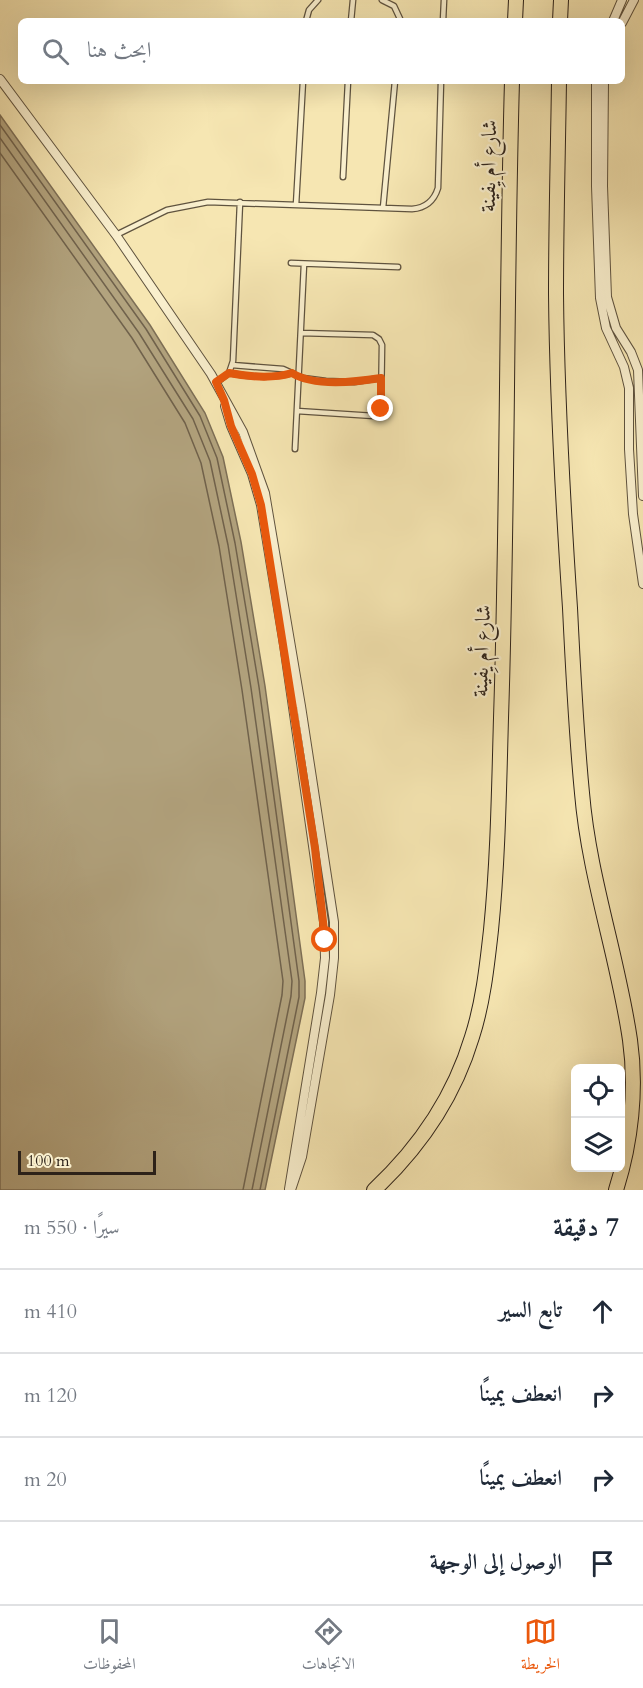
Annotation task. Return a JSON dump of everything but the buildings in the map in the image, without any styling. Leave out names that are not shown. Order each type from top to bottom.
[{"type":"main road","points":[[515,18],[516,0]]},
{"type":"main road","points":[[560,18],[561,0]]},
{"type":"main road","name":"شارع أم يِفينة","points":[[374,1190],[416,1144],[450,1092],[472,1039],[486,973],[496,879],[506,564],[512,84]]},
{"type":"main road","points":[[559,84],[556,292],[558,395],[582,801],[589,851],[630,1041],[632,1061],[630,1122],[616,1190]]},
{"type":"street","points":[[614,18],[622,0]]},
{"type":"street","points":[[624,18],[634,0]]},
{"type":"street","points":[[0,79],[116,235],[216,382],[248,444],[265,493],[334,922],[334,958],[330,994],[302,1156],[290,1190]]},
{"type":"street","points":[[596,84],[596,186],[600,298],[606,328],[624,367],[629,388],[629,449],[633,514],[643,584]]},
{"type":"street","points":[[604,84],[603,186],[607,297],[611,318],[631,352],[638,370],[643,496]]},
{"type":"lane","points":[[307,18],[309,10],[318,0]]},
{"type":"lane","points":[[351,18],[352,0]]},
{"type":"lane","points":[[382,0],[394,6],[400,18]]},
{"type":"lane","points":[[443,18],[444,0]]},
{"type":"lane","points":[[296,204],[303,84]]},
{"type":"lane","points":[[343,177],[348,84]]},
{"type":"lane","points":[[383,208],[395,84]]},
{"type":"lane","points":[[116,235],[153,215],[180,206],[208,202],[383,208],[422,207],[431,202],[436,193],[441,84]]},
{"type":"lane","points":[[216,382],[229,373],[232,365],[240,202]]},
{"type":"lane","points":[[291,263],[398,267]]},
{"type":"lane","points":[[295,449],[304,264]]},
{"type":"lane","points":[[297,411],[374,416],[381,409],[382,345],[376,336],[301,333]]},
{"type":"lane","points":[[232,365],[280,368],[298,377],[340,382],[381,378]]},
{"type":"lane","points":[[229,373],[260,377],[292,373]]},
{"type":"water","points":[[0,115],[150,325],[205,413],[223,457],[241,542],[265,686],[305,981],[305,998],[265,1190],[0,1190]]},
{"type":"route","points":[[325,940],[315,848],[261,505],[252,474],[231,426],[216,382],[229,373],[260,377],[292,373],[303,378],[340,382],[381,378],[381,409]]}]
